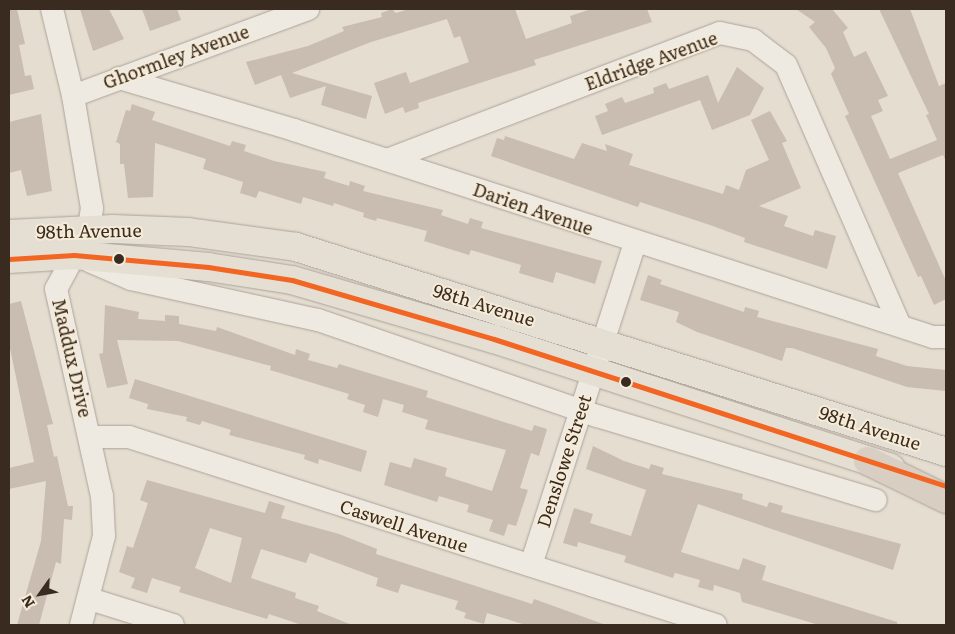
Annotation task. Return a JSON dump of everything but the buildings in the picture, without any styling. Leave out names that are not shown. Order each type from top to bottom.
[{"type":"highway","points":[[868,461],[946,499]]},
{"type":"main road","name":"98th Avenue","points":[[9,234],[89,228],[188,232],[296,247],[602,341],[946,452]]},
{"type":"main road","name":"98th Avenue","points":[[9,259],[74,255],[208,267],[292,280],[592,372],[946,486]]},
{"type":"street","name":"Maddux Drive","points":[[52,9],[73,96],[92,208],[89,228],[56,288],[102,496],[104,536],[90,599],[81,625]]},
{"type":"street","name":"Ghormley Avenue","points":[[73,96],[308,9]]},
{"type":"street","name":"Eldridge Avenue","points":[[387,160],[720,33],[753,40],[786,65],[899,324]]},
{"type":"street","name":"Darien Avenue","points":[[119,78],[387,160],[635,243],[899,324],[933,337],[946,337]]},
{"type":"street","name":"Denslowe Street","points":[[531,565],[635,243]]},
{"type":"street","name":"98th Avenue","points":[[74,255],[131,279],[318,320],[580,411],[876,500]]},
{"type":"street","name":"Caswell Avenue","points":[[90,437],[129,437],[716,625]]},
{"type":"street","points":[[90,599],[173,625]]},
{"type":"transit line","points":[[9,259],[74,255],[208,267],[292,280],[494,339],[946,486]]}]
